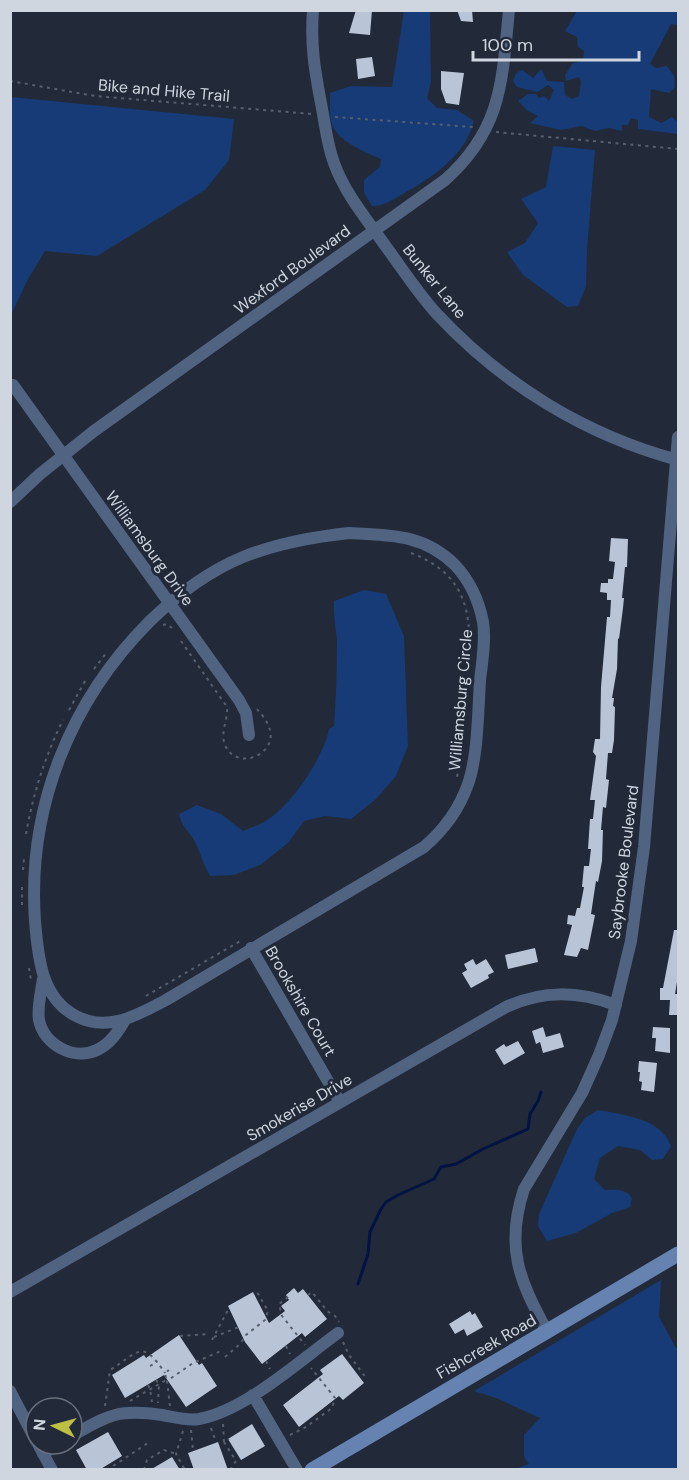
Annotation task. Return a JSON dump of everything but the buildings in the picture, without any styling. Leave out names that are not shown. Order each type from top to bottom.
[{"type":"main road","name":"Fishcreek Road","points":[[312,1470],[678,1254]]},
{"type":"street","name":"Bunker Lane","points":[[314,10],[312,57],[329,150],[341,181],[374,230],[436,312],[466,343],[539,400],[615,439],[677,460]]},
{"type":"street","name":"Wexford Boulevard","points":[[10,502],[64,455],[445,180],[462,165],[482,137],[496,108],[501,89],[509,10]]},
{"type":"street","name":"Williamsburg Drive","points":[[13,385],[239,700],[246,713],[249,735]]},
{"type":"street","name":"Saybrooke Boulevard","points":[[547,1331],[530,1299],[518,1268],[514,1243],[519,1206],[524,1189],[582,1093],[610,1028],[631,942],[639,892],[678,437]]},
{"type":"street","name":"Williamsburg Circle","points":[[349,533],[395,536],[424,543],[453,564],[468,582],[483,622],[472,770],[464,795],[449,822],[424,847],[248,943],[165,1000],[126,1020],[101,1023],[77,1017],[56,1000],[43,975],[36,934],[34,885],[41,822],[55,771],[78,717],[99,681],[125,647],[170,603],[241,558],[282,543],[349,533]]},
{"type":"street","name":"Brookshire Court","points":[[248,943],[340,1102]]},
{"type":"street","points":[[43,975],[39,1019],[43,1031],[51,1041],[64,1050],[81,1054],[95,1051],[116,1035],[126,1020]]},
{"type":"street","name":"Smokerise Drive","points":[[10,1292],[470,1026],[520,1000],[562,993],[585,996],[616,1005]]},
{"type":"street","points":[[84,1429],[114,1414],[127,1412],[188,1419],[207,1417],[253,1395],[341,1331]]},
{"type":"street","points":[[10,1390],[24,1417]]},
{"type":"street","points":[[253,1395],[297,1470]]},
{"type":"street","points":[[127,1412],[135,1422]]},
{"type":"street","points":[[44,1456],[52,1470]]},
{"type":"path","name":"Bike and Hike Trail","points":[[10,81],[95,96],[316,114]]},
{"type":"path","points":[[330,117],[409,121],[479,129]]},
{"type":"path","points":[[493,131],[678,149]]},
{"type":"path","points":[[406,550],[428,561],[448,576],[458,590],[470,623],[460,766],[454,787]]},
{"type":"path","points":[[162,625],[167,624],[172,629]]},
{"type":"path","points":[[179,638],[224,701],[228,714],[223,733],[225,745],[234,756],[242,759],[257,757],[263,753],[270,741],[269,725],[252,701]]},
{"type":"path","points":[[93,671],[112,645]]},
{"type":"path","points":[[25,843],[35,793],[50,750],[62,722],[88,677]]},
{"type":"path","points":[[22,876],[24,855]]},
{"type":"path","points":[[22,886],[22,906]]},
{"type":"path","points":[[146,996],[248,943]]},
{"type":"path","points":[[27,960],[31,983]]},
{"type":"path","points":[[225,1357],[266,1320],[268,1311],[257,1292],[253,1293]]},
{"type":"path","points":[[308,1295],[312,1293],[327,1311],[335,1316],[349,1355],[364,1375],[361,1379]]},
{"type":"path","points":[[288,1297],[279,1304],[282,1316],[308,1355],[319,1377],[335,1398]]},
{"type":"path","points":[[229,1308],[213,1339],[239,1327]]},
{"type":"path","points":[[323,1314],[327,1311]]},
{"type":"path","points":[[282,1316],[286,1313]]},
{"type":"path","points":[[266,1320],[268,1324]]},
{"type":"path","points":[[180,1336],[208,1334]]},
{"type":"path","points":[[103,1419],[110,1370],[140,1351],[147,1351],[153,1355],[165,1373],[171,1416]]},
{"type":"path","points":[[126,1398],[129,1402],[193,1363],[221,1351]]},
{"type":"path","points":[[153,1355],[157,1352]]},
{"type":"path","points":[[345,1358],[349,1355]]},
{"type":"path","points":[[150,1366],[157,1362]]},
{"type":"path","points":[[165,1373],[169,1370]]},
{"type":"path","points":[[319,1377],[323,1374]]},
{"type":"path","points":[[154,1414],[159,1384],[156,1380]]},
{"type":"path","points":[[148,1385],[154,1414]]},
{"type":"path","points":[[279,1439],[306,1427],[326,1413],[332,1408],[335,1398],[339,1395]]},
{"type":"path","points":[[322,1408],[326,1413]]},
{"type":"path","points":[[220,1412],[224,1426],[224,1442],[236,1461],[227,1469]]},
{"type":"path","points":[[207,1417],[216,1442]]},
{"type":"path","points":[[188,1419],[193,1451]]},
{"type":"path","points":[[185,1470],[177,1460],[176,1454],[188,1419]]},
{"type":"path","points":[[303,1423],[306,1427]]},
{"type":"path","points":[[224,1442],[229,1439]]},
{"type":"path","points":[[107,1468],[118,1464],[148,1443]]},
{"type":"path","points":[[144,1470],[147,1460],[164,1450],[176,1454]]},
{"type":"path","points":[[116,1460],[118,1464]]},
{"type":"shaded area","points":[[404,11],[430,11],[431,82],[427,98],[437,108],[457,110],[474,121],[470,134],[455,156],[435,174],[390,201],[372,206],[364,193],[364,180],[380,167],[381,159],[354,146],[336,132],[331,119],[330,93],[351,86],[392,87]]},
{"type":"shaded area","points":[[577,11],[678,11],[678,25],[671,24],[650,64],[656,68],[667,66],[674,76],[675,87],[669,93],[651,89],[649,117],[661,123],[672,117],[678,122],[678,134],[638,129],[638,120],[631,118],[628,125],[622,125],[622,131],[609,128],[595,131],[581,126],[561,130],[530,123],[538,116],[528,111],[518,101],[528,94],[536,94],[539,98],[544,96],[549,101],[554,90],[548,85],[537,92],[517,87],[513,81],[516,73],[522,70],[533,78],[541,69],[547,81],[564,82],[565,95],[572,99],[579,96],[581,82],[579,77],[566,81],[565,75],[573,63],[583,61],[584,51],[578,47],[577,37],[565,31]]},
{"type":"shaded area","points":[[11,97],[234,119],[229,160],[205,190],[97,256],[45,251],[28,279],[11,315]]},
{"type":"shaded area","points":[[553,146],[595,150],[586,286],[578,306],[567,307],[523,275],[507,252],[525,243],[538,223],[521,199],[546,187]]},
{"type":"shaded area","points":[[364,590],[386,594],[404,636],[408,746],[396,776],[376,799],[351,819],[325,816],[304,821],[288,843],[260,865],[234,875],[210,876],[179,814],[197,805],[221,814],[243,831],[269,819],[288,801],[314,765],[321,753],[329,729],[334,726],[337,642],[334,601]]},
{"type":"shaded area","points":[[598,1110],[641,1119],[659,1129],[671,1146],[663,1159],[652,1160],[640,1150],[618,1146],[600,1158],[594,1179],[605,1190],[620,1190],[629,1195],[632,1198],[630,1207],[612,1213],[576,1233],[547,1241],[538,1226],[539,1214],[577,1129],[585,1118]]},
{"type":"shaded area","points":[[661,1280],[659,1317],[678,1348],[678,1469],[515,1469],[529,1464],[524,1457],[524,1435],[540,1418],[496,1398],[474,1391]]},
{"type":"waterway","points":[[358,1284],[368,1254],[370,1232],[386,1202],[434,1179],[441,1167],[456,1164],[528,1129],[530,1114],[541,1092]]}]
